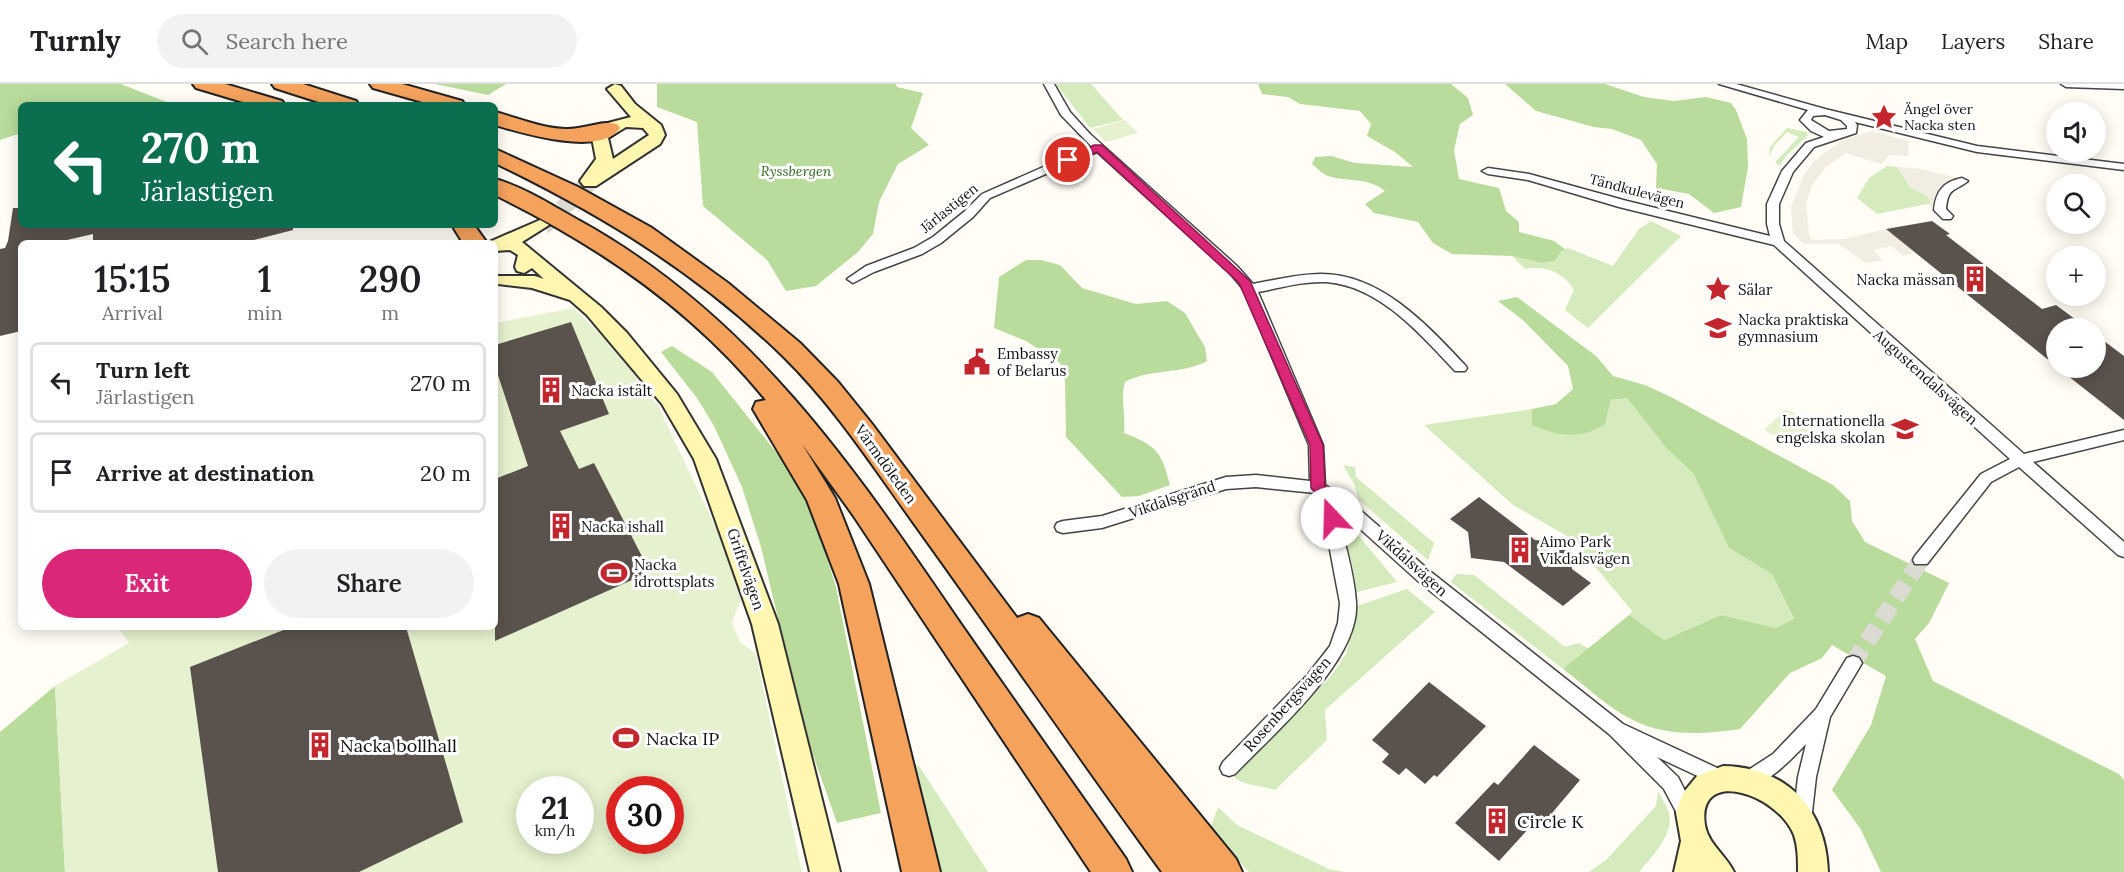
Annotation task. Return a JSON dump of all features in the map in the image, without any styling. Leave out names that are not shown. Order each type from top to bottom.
[{"type":"highway","points":[[189,84],[230,102]]},
{"type":"highway","points":[[203,84],[265,102]]},
{"type":"highway","points":[[282,84],[339,102]]},
{"type":"highway","points":[[381,84],[444,102]]},
{"type":"highway","points":[[498,119],[569,138],[590,136],[610,128]]},
{"type":"highway","name":"Värmdöleden","points":[[498,156],[588,201],[644,233],[693,267],[792,351],[843,404],[980,590],[1099,759],[1184,872]]},
{"type":"highway","points":[[498,188],[567,222],[653,279],[700,316],[744,358],[850,483],[995,702],[1113,872]]},
{"type":"highway","points":[[700,316],[778,425],[821,498],[854,584],[921,872]]},
{"type":"highway","points":[[843,404],[926,496],[1117,742],[1223,872]]},
{"type":"street","points":[[1049,84],[1065,113],[1098,147],[1233,269],[1250,289],[1316,445],[1323,492]]},
{"type":"street","points":[[1724,84],[1906,133],[1997,152],[2124,167]]},
{"type":"street","points":[[2066,84],[2124,86]]},
{"type":"street","points":[[614,86],[629,108],[657,132],[654,140],[590,182],[605,159],[600,138],[610,128],[619,110],[614,86]]},
{"type":"street","points":[[1781,100],[1808,122],[1839,135]]},
{"type":"street","points":[[1810,146],[1808,122],[1810,113],[1826,112]]},
{"type":"street","points":[[1839,115],[1852,125],[1852,131]]},
{"type":"street","points":[[610,128],[632,122],[651,125]]},
{"type":"street","points":[[1778,242],[1773,224],[1773,204],[1779,188],[1798,156],[1810,146],[1852,131],[1869,128],[1906,133]]},
{"type":"street","name":"Järlastigen","points":[[853,279],[870,268],[918,251],[938,240],[986,196],[1098,147]]},
{"type":"street","name":"Tändkulevägen","points":[[1488,171],[1529,177],[1623,204],[1778,242]]},
{"type":"street","points":[[1947,216],[1940,210],[1941,194],[1950,183],[1962,181]]},
{"type":"street","points":[[499,244],[541,226],[534,237],[524,267],[500,281]]},
{"type":"street","name":"Augustendalsvägen","points":[[1778,242],[1824,287],[2124,551]]},
{"type":"street","name":"Griffelvägen","points":[[499,244],[519,247],[620,338],[670,399],[705,459],[765,624],[825,872]]},
{"type":"street","points":[[1250,289],[1326,278],[1357,284],[1414,321],[1460,368]]},
{"type":"street","name":"Griffelvägen","points":[[500,281],[535,282],[558,289],[586,305]]},
{"type":"street","points":[[1921,560],[1986,478],[1994,472],[2022,462],[2124,435]]},
{"type":"street","name":"Vikdalsgränd","points":[[1063,526],[1102,522],[1226,483],[1256,481],[1323,492]]},
{"type":"street","name":"Vikdalsvägen","points":[[1323,492],[1347,507],[1425,577],[1616,728],[1671,783],[1691,828]]},
{"type":"street","name":"Rosenbergsvägen","points":[[1229,768],[1315,678],[1337,649],[1346,622],[1348,603],[1323,492]]},
{"type":"street","points":[[1689,872],[1691,802],[1702,788],[1734,781],[1779,760],[1822,715],[1852,663]]},
{"type":"street","points":[[1802,821],[1807,777],[1822,715]]},
{"type":"street","name":"Vikdalsvägen","points":[[1616,728],[1734,781]]},
{"type":"street","points":[[1734,781],[1777,794],[1797,811],[1819,866]]},
{"type":"street","points":[[1691,828],[1708,861],[1719,872]]},
{"type":"green space","points":[[0,84],[121,84],[166,102],[18,102],[18,134],[0,140]]},
{"type":"green space","points":[[435,84],[506,84],[488,95]]},
{"type":"green space","name":"Ryssbergen","points":[[657,84],[896,84],[897,87],[923,93],[911,128],[929,145],[898,164],[879,202],[873,234],[858,252],[816,286],[786,291],[767,260],[703,206],[697,122],[657,107]]},
{"type":"green space","points":[[1056,84],[1091,84],[1123,120],[1090,128]]},
{"type":"green space","points":[[1258,84],[1451,84],[1468,98],[1473,115],[1460,124],[1454,150],[1459,179],[1499,188],[1506,211],[1519,222],[1519,232],[1554,241],[1566,250],[1562,250],[1555,261],[1541,263],[1512,256],[1452,254],[1433,243],[1418,222],[1374,213],[1365,204],[1385,191],[1365,182],[1326,175],[1312,164],[1315,157],[1331,156],[1355,163],[1413,167],[1395,152],[1367,136],[1371,124],[1360,111],[1300,104],[1288,97],[1262,94]]},
{"type":"green space","points":[[1505,84],[1605,84],[1644,97],[1674,101],[1706,97],[1731,103],[1747,139],[1748,167],[1741,207],[1714,213],[1689,194],[1656,188],[1657,164],[1641,140],[1612,129],[1594,127],[1536,111]]},
{"type":"green space","points":[[1125,120],[1138,133],[1106,142],[1093,129]]},
{"type":"green space","points":[[1787,128],[1807,132],[1808,135],[1785,157],[1780,166],[1775,162],[1799,137],[1787,132],[1774,146],[1769,157],[1770,147]]},
{"type":"green space","points":[[1887,166],[1897,167],[1911,188],[1926,194],[1932,203],[1877,214],[1857,198],[1869,178]]},
{"type":"green space","points":[[1651,221],[1681,236],[1588,328],[1565,310],[1574,290],[1565,279],[1547,269],[1525,269],[1512,256],[1541,263],[1555,261],[1562,250],[1568,248],[1613,266],[1639,229]]},
{"type":"green space","points":[[1026,260],[1041,260],[1060,265],[1082,288],[1136,304],[1167,301],[1185,313],[1205,347],[1207,361],[1187,368],[1135,378],[1125,382],[1123,394],[1124,433],[1144,442],[1156,451],[1164,464],[1170,485],[1139,496],[1122,497],[1066,437],[1065,381],[1060,363],[1026,341],[994,328],[999,277]]},
{"type":"green space","points":[[1517,297],[1596,356],[1613,376],[1645,385],[1671,397],[1833,485],[1850,501],[1852,521],[1865,542],[1949,583],[1929,623],[1915,639],[1933,681],[2119,774],[2124,780],[2124,872],[1881,872],[1860,828],[1832,790],[1871,725],[1886,676],[1832,645],[1822,658],[1790,673],[1740,729],[1713,732],[1673,732],[1635,721],[1607,704],[1563,669],[1629,615],[1664,640],[1721,615],[1776,628],[1794,619],[1772,574],[1729,548],[1693,473],[1667,449],[1627,398],[1611,400],[1605,424],[1587,432],[1560,434],[1532,425],[1532,409],[1556,404],[1573,389],[1568,366],[1524,321],[1498,301]]},
{"type":"green space","name":"Nacka idrottsplats","points":[[573,308],[610,343],[658,406],[726,549],[742,597],[732,622],[740,642],[756,654],[802,872],[65,872],[55,686],[129,643],[120,630],[498,630],[498,322]]},
{"type":"green space","points":[[672,346],[712,372],[788,467],[814,516],[836,587],[881,813],[837,823],[805,732],[761,547],[742,487],[714,426],[697,398],[661,352]]},
{"type":"green space","points":[[1627,398],[1667,449],[1693,473],[1729,548],[1772,574],[1794,620],[1776,628],[1721,615],[1664,640],[1629,615],[1632,611],[1572,539],[1513,505],[1424,425],[1532,409],[1532,425],[1605,424],[1611,400]]},
{"type":"green space","points":[[1786,409],[1819,427],[1798,449],[1764,430]]},
{"type":"green space","points":[[1343,465],[1355,467],[1356,477],[1434,543],[1428,560],[1359,500],[1354,484]]},
{"type":"green space","points":[[1345,525],[1359,536],[1397,582],[1353,593]]},
{"type":"green space","points":[[1456,574],[1474,575],[1565,647],[1579,643],[1589,649],[1563,669],[1451,582]]},
{"type":"green space","points":[[1407,589],[1435,612],[1325,710],[1327,740],[1275,790],[1242,782],[1234,777],[1331,676],[1346,654],[1357,606]]},
{"type":"green space","points":[[55,686],[65,872],[0,872],[0,732]]},
{"type":"green space","points":[[913,764],[919,766],[988,872],[937,872]]},
{"type":"green space","points":[[1658,791],[1669,813],[1670,821],[1661,845],[1639,872],[1589,872],[1606,860],[1656,806]]},
{"type":"green space","points":[[1218,807],[1237,825],[1329,869],[1344,872],[1249,872],[1210,829]]},
{"type":"shaded area","points":[[1872,131],[1909,141],[1908,156],[1890,155],[1881,164],[1846,153],[1826,167],[1812,185],[1806,202],[1809,235],[1812,240],[1844,239],[1886,229],[1915,253],[1903,256],[1892,246],[1873,250],[1883,260],[1866,263],[1839,244],[1804,244],[1793,234],[1791,207],[1804,175],[1813,162],[1842,140]]},
{"type":"shaded area","points":[[1897,167],[1915,168],[1963,179],[1949,193],[1946,201],[1949,211],[1927,205],[1931,203],[1930,198],[1912,188]]},
{"type":"building","points":[[13,208],[18,208],[18,228],[293,228],[293,230],[254,240],[93,240],[93,234],[67,240],[18,240],[18,332],[0,336],[0,249],[5,248]]},
{"type":"building","name":"Nacka mässan","points":[[1932,221],[1950,234],[1946,235],[2042,309],[2057,306],[2074,318],[2046,318],[2046,358],[1886,229]]},
{"type":"building","name":"Nacka ishall","points":[[571,322],[609,414],[560,431],[579,469],[594,463],[650,572],[495,641],[495,630],[498,630],[498,478],[528,466],[498,375],[498,344]]},
{"type":"building","points":[[2106,342],[2124,356],[2124,420],[2071,378],[2106,378]]},
{"type":"building","name":"Aimo Park Vikdalsvägen","points":[[1479,497],[1535,540],[1569,543],[1572,569],[1591,583],[1563,606],[1504,562],[1471,558],[1468,532],[1450,519]]},
{"type":"building","name":"Nacka bollhall","points":[[283,630],[407,630],[463,822],[359,872],[218,872],[190,667]]},
{"type":"building","points":[[1429,682],[1486,726],[1437,777],[1434,775],[1425,784],[1406,768],[1399,775],[1382,762],[1389,754],[1372,740]]},
{"type":"building","points":[[1534,745],[1580,780],[1547,819],[1541,815],[1499,861],[1455,823],[1494,782],[1498,785]]},
{"type":"tunnel","points":[[543,227],[590,182]]},
{"type":"tunnel","points":[[1853,663],[1921,560]]},
{"type":"place","name":"Ängel över Nacka sten","points":[[1884,117]]},
{"type":"place","name":"Nacka mässan","points":[[1975,279]]},
{"type":"place","name":"Sälar","points":[[1718,289]]},
{"type":"place","name":"Nacka praktiska gymnasium","points":[[1718,328]]},
{"type":"place","name":"Embassy of Belarus","points":[[977,362]]},
{"type":"place","name":"Nacka istält","points":[[551,390]]},
{"type":"place","name":"Internationella engelska skolan","points":[[1905,429]]},
{"type":"place","name":"Nacka ishall","points":[[561,526]]},
{"type":"place","name":"Aimo Park Vikdalsvägen","points":[[1520,550]]},
{"type":"place","name":"Nacka idrottsplats","points":[[614,573]]},
{"type":"place","name":"Nacka IP","points":[[626,738]]},
{"type":"place","name":"Nacka bollhall","points":[[320,745]]},
{"type":"place","name":"Circle K","points":[[1497,821]]},
{"type":"route","points":[[1068,160],[1098,147],[1233,269],[1250,289],[1316,445],[1318,488],[1328,497],[1332,518]]}]
